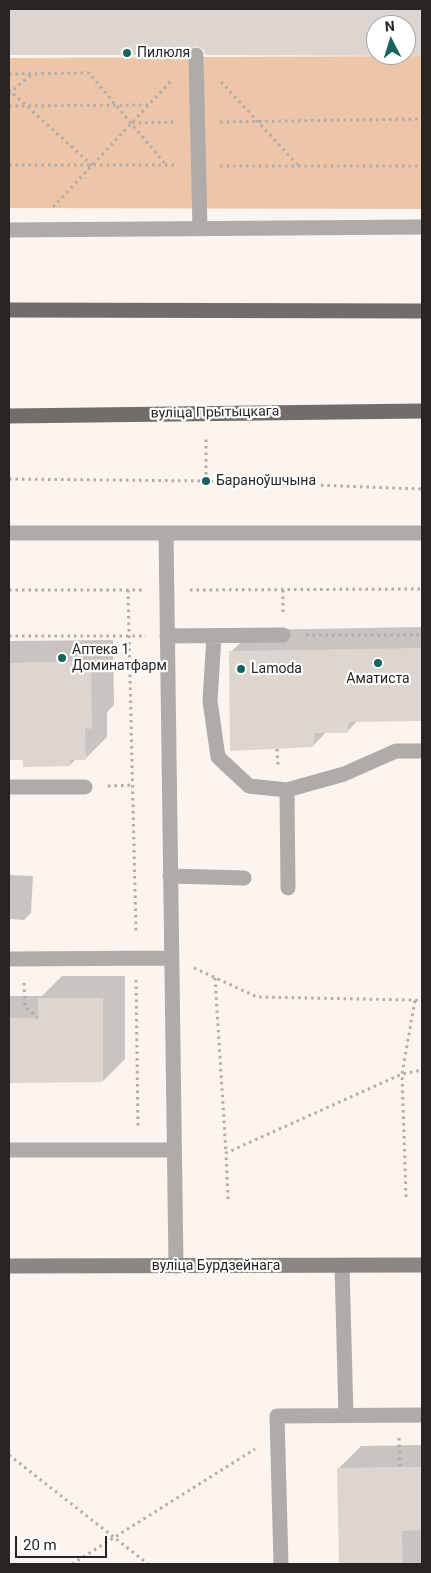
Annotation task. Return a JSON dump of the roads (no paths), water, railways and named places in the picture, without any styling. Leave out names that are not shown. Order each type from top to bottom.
[{"type":"main road","points":[[9,310],[422,310]]},
{"type":"main road","name":"вуліца Прытыцкага","points":[[9,416],[422,411]]},
{"type":"street","name":"вуліца Бурдзейнага","points":[[9,1266],[422,1265]]},
{"type":"lane","points":[[196,55],[200,229]]},
{"type":"lane","points":[[9,230],[422,227]]},
{"type":"lane","points":[[9,533],[422,533]]},
{"type":"lane","points":[[166,533],[176,1266]]},
{"type":"lane","points":[[167,636],[283,635]]},
{"type":"lane","points":[[214,636],[210,701],[218,757],[249,786],[288,790],[344,774],[396,751],[422,751]]},
{"type":"lane","points":[[9,787],[86,787]]},
{"type":"lane","points":[[288,790],[288,888]]},
{"type":"lane","points":[[170,876],[244,878]]},
{"type":"lane","points":[[16,959],[172,958]]},
{"type":"lane","points":[[9,1150],[174,1150]]},
{"type":"lane","points":[[342,1266],[346,1416]]},
{"type":"lane","points":[[281,1564],[277,1416],[422,1415]]},
{"type":"place","name":"Пилюля","points":[[127,53]]},
{"type":"place","name":"Бараноўшчына","points":[[206,481]]},
{"type":"place","name":"Аптека 1 Доминатфарм","points":[[62,658]]},
{"type":"place","name":"Аматиста","points":[[378,663]]},
{"type":"place","name":"Lamoda","points":[[241,669]]}]
